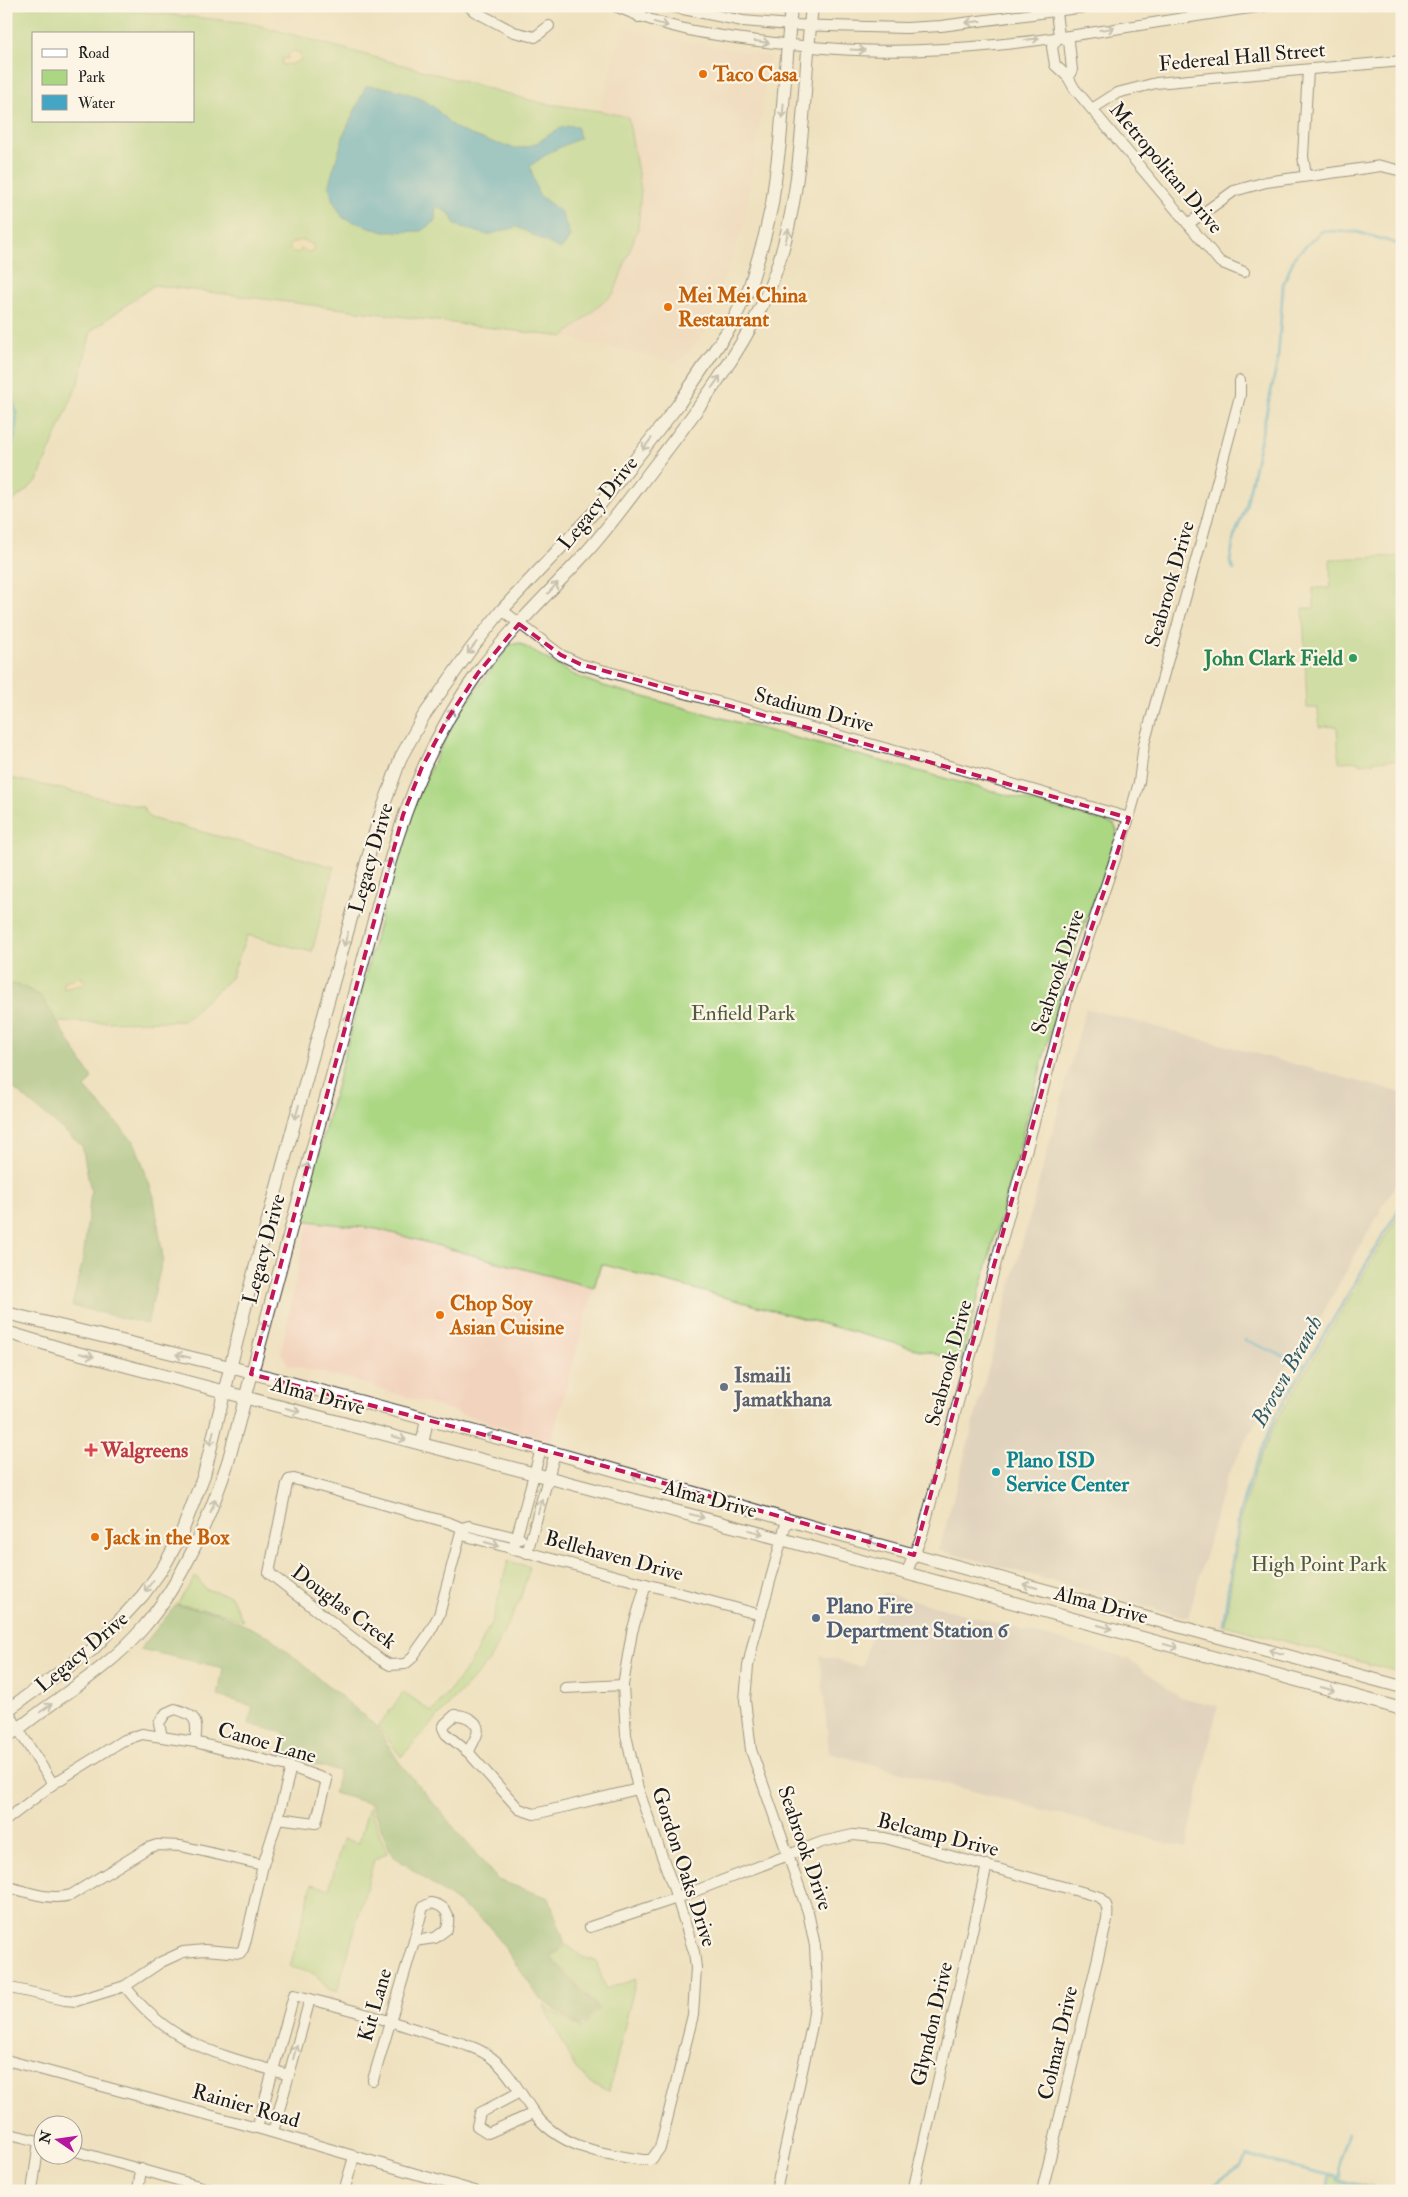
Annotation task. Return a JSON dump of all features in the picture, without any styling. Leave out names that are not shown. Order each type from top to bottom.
[{"type":"main road","name":"Legacy Drive","points":[[7,1710],[93,1649],[143,1595],[164,1566],[180,1537],[195,1503],[204,1475],[230,1367],[310,1065],[378,822],[401,757],[423,717],[451,676],[502,610],[594,512],[678,405],[729,329],[749,289],[772,204],[780,142],[792,6]]},
{"type":"main road","name":"Legacy Drive","points":[[6,1737],[105,1664],[142,1629],[178,1577],[201,1534],[213,1505],[246,1398],[332,1069],[396,839],[422,767],[448,718],[478,673],[519,624],[584,555],[690,418],[741,345],[772,282],[794,205],[812,6]]},
{"type":"main road","points":[[754,273],[772,282]]},
{"type":"main road","points":[[678,405],[690,418]]},
{"type":"main road","points":[[310,1065],[332,1069]]},
{"type":"main road","points":[[270,1215],[292,1221]]},
{"type":"main road","name":"Alma Drive","points":[[6,1312],[72,1330],[230,1367],[555,1453],[787,1520],[1402,1687]]},
{"type":"main road","points":[[66,1350],[72,1330]]},
{"type":"main road","name":"Alma Drive","points":[[6,1332],[66,1350],[782,1539],[1402,1709]]},
{"type":"main road","points":[[422,1444],[426,1420]]},
{"type":"main road","points":[[164,1566],[178,1577]]},
{"type":"main road","points":[[1124,1633],[1127,1613]]},
{"type":"street","points":[[469,6],[474,11],[514,32],[536,37],[549,26]]},
{"type":"street","points":[[615,6],[639,17],[695,33],[788,45],[880,51],[926,50],[1059,36],[1265,6]]},
{"type":"street","points":[[639,17],[644,6]]},
{"type":"street","points":[[668,6],[743,21],[924,28],[1093,6]]},
{"type":"street","name":"Metropolitan Drive","points":[[1056,12],[1059,36],[1052,47],[1055,65],[1068,77],[1074,88],[1220,262],[1244,272]]},
{"type":"street","name":"Metropolitan Drive","points":[[1059,36],[1069,42],[1072,70],[1068,77]]},
{"type":"street","name":"Federeal Hall Street","points":[[1092,109],[1117,93],[1156,83],[1402,61]]},
{"type":"street","points":[[1306,176],[1303,156],[1308,70]]},
{"type":"street","points":[[1188,224],[1234,191],[1266,182],[1381,166],[1402,171]]},
{"type":"street","name":"Seabrook Drive","points":[[906,1574],[922,1535],[1068,997],[1129,818],[1138,782],[1144,744],[1240,396],[1240,381]]},
{"type":"street","name":"Stadium Drive","points":[[502,610],[561,655],[580,664],[953,767],[1129,818]]},
{"type":"street","points":[[513,1550],[540,1449]]},
{"type":"street","points":[[527,1553],[555,1453]]},
{"type":"street","name":"Bellehaven Drive","points":[[269,1573],[279,1517],[289,1480],[294,1479],[317,1484],[462,1528],[469,1526],[530,1541]]},
{"type":"street","name":"Seabrook Drive","points":[[776,2191],[794,2112],[817,1991],[815,1946],[812,1927],[751,1750],[747,1730],[745,1700],[748,1666],[787,1520]]},
{"type":"street","name":"Bellehaven Drive","points":[[462,1528],[466,1536],[513,1550],[761,1615]]},
{"type":"street","name":"Douglas Creek","points":[[269,1573],[381,1660],[390,1665],[399,1666],[411,1659],[439,1615],[462,1528]]},
{"type":"street","name":"Gordon Oaks Drive","points":[[534,2113],[546,2128],[590,2151],[651,2160],[660,2148],[696,1998],[694,1952],[638,1789],[626,1735],[623,1685],[632,1632],[646,1584]]},
{"type":"street","points":[[565,1688],[623,1685]]},
{"type":"street","name":"Canoe Lane","points":[[162,1737],[159,1723],[166,1713],[175,1708],[189,1713],[196,1721],[198,1727],[195,1742]]},
{"type":"street","points":[[7,1710],[53,1784]]},
{"type":"street","name":"Canoe Lane","points":[[6,1820],[53,1784],[122,1741],[142,1734],[195,1742],[291,1767],[327,1780],[316,1823],[278,1818]]},
{"type":"street","points":[[469,1753],[520,1810],[527,1812],[543,1812],[638,1789]]},
{"type":"street","points":[[6,1987],[76,2001],[125,1986],[161,1962],[183,1952],[205,1950],[240,1953],[244,1949],[263,1865],[278,1818],[291,1767]]},
{"type":"street","name":"Belcamp Drive","points":[[590,1927],[677,1898],[788,1854],[839,1837],[867,1835],[885,1838],[1089,1892],[1100,1897],[1106,1903]]},
{"type":"street","points":[[6,1886],[44,1896],[62,1897],[71,1895],[148,1848],[168,1844],[263,1865]]},
{"type":"street","name":"Glyndon Drive","points":[[913,2191],[987,1866]]},
{"type":"street","name":"Colmar Drive","points":[[1042,2191],[1107,1920],[1108,1909],[1106,1903]]},
{"type":"street","name":"Kit Lane","points":[[372,2080],[414,1941]]},
{"type":"street","points":[[125,1986],[138,2004],[181,2038],[202,2049],[289,2075]]},
{"type":"street","points":[[257,2128],[294,1995],[390,2021],[479,2050],[495,2061],[520,2092],[534,2113],[488,2133],[477,2126],[480,2113],[520,2092]]},
{"type":"street","points":[[273,2132],[310,1999]]},
{"type":"street","name":"Rainier Road","points":[[6,2060],[273,2132],[475,2191]]},
{"type":"street","points":[[6,2132],[32,2139]]},
{"type":"street","points":[[82,2153],[216,2191]]},
{"type":"street","points":[[344,2191],[354,2157]]},
{"type":"street","points":[[32,2191],[37,2164]]},
{"type":"street","points":[[138,2191],[141,2169]]},
{"type":"highlighted area","points":[[519,624],[561,655],[580,664],[1129,818],[1068,997],[914,1555],[604,1466],[251,1374],[403,815],[422,767],[448,718],[478,673]]},
{"type":"shaded area","points":[[833,6],[942,6],[941,15],[833,8]]},
{"type":"shaded area","points":[[624,24],[658,37],[771,56],[744,224],[705,333],[678,363],[563,337],[614,292],[628,117],[600,111]]},
{"type":"shaded area","points":[[1086,1008],[1402,1093],[1402,1173],[1293,1366],[1287,1364],[1227,1477],[1188,1618],[939,1550]]},
{"type":"shaded area","points":[[308,1221],[377,1229],[594,1288],[551,1442],[349,1379],[288,1365],[281,1352]]},
{"type":"shaded area","points":[[883,1592],[1129,1659],[1180,1697],[1218,1706],[1186,1848],[829,1753],[820,1655],[862,1667]]},
{"type":"green space","points":[[6,6],[116,9],[250,23],[541,103],[628,117],[641,190],[638,228],[614,293],[563,337],[154,285],[91,331],[79,381],[37,481],[6,507]]},
{"type":"green space","name":"John Clark Field","points":[[1402,556],[1402,760],[1373,761],[1373,763],[1360,764],[1359,761],[1339,762],[1337,726],[1319,727],[1318,708],[1307,708],[1303,608],[1314,608],[1313,588],[1331,588],[1330,559]]},
{"type":"green space","name":"Enfield Park","points":[[519,643],[574,675],[600,685],[1114,824],[1117,831],[1115,843],[1065,978],[961,1361],[601,1264],[594,1288],[377,1229],[308,1221],[304,1217],[303,1213],[403,832],[425,779],[460,711],[510,645]]},
{"type":"green space","points":[[6,777],[143,807],[150,818],[334,867],[312,952],[247,935],[231,978],[183,1021],[6,1023]]},
{"type":"green space","points":[[18,984],[41,996],[92,1078],[85,1088],[135,1143],[154,1197],[163,1258],[147,1324],[72,1306],[83,1259],[91,1192],[82,1146],[6,1082],[6,985]]},
{"type":"green space","name":"High Point Park","points":[[1402,1210],[1402,1673],[1225,1625],[1241,1517],[1255,1471],[1277,1420]]},
{"type":"green space","points":[[508,1561],[530,1567],[520,1600],[488,1663],[401,1757],[378,1726],[404,1692],[432,1712],[469,1666],[493,1619]]},
{"type":"green space","points":[[196,1576],[205,1589],[231,1596],[243,1621],[219,1612],[177,1604]]},
{"type":"green space","points":[[176,1605],[218,1613],[269,1636],[376,1726],[399,1762],[498,1880],[549,1898],[565,1944],[549,1957],[597,2008],[580,2027],[540,1999],[489,1925],[392,1855],[371,1804],[334,1793],[339,1771],[281,1755],[287,1734],[249,1724],[253,1706],[218,1696],[223,1668],[140,1649]]},
{"type":"green space","points":[[369,1806],[387,1853],[374,1860],[337,1992],[328,1989],[315,1974],[290,1967],[312,1884],[329,1889],[343,1839],[359,1843]]},
{"type":"green space","points":[[567,1945],[582,1957],[596,1961],[606,1989],[636,1979],[609,2091],[592,2084],[576,2069],[543,2005],[581,2029],[599,2008],[551,1957]]},
{"type":"green space","points":[[1331,2177],[1389,2191],[1328,2191]]},
{"type":"sand","points":[[293,51],[300,53],[301,60],[292,64],[282,65],[282,58],[288,59],[288,55]]},
{"type":"sand","points":[[302,240],[313,245],[314,251],[308,252],[301,249],[298,253],[291,251],[289,248],[291,243]]},
{"type":"sand","points":[[80,977],[86,982],[84,984],[64,989],[64,981]]},
{"type":"water","points":[[366,86],[389,88],[410,94],[429,103],[458,129],[504,146],[527,147],[561,128],[577,126],[580,138],[550,152],[530,166],[538,194],[561,212],[570,236],[565,245],[560,249],[517,227],[487,235],[455,225],[450,214],[436,206],[435,221],[421,231],[384,232],[343,218],[332,199],[329,184],[344,134]]},
{"type":"waterway","points":[[1234,570],[1230,562],[1234,537],[1246,507],[1278,359],[1283,285],[1295,256],[1322,231],[1357,232],[1402,245]]},
{"type":"waterway","points":[[6,394],[16,412],[12,447],[6,451]]},
{"type":"waterway","name":"Brown Branch","points":[[1223,1625],[1239,1515],[1249,1481],[1276,1415],[1402,1204]]},
{"type":"waterway","points":[[1245,1340],[1305,1365]]},
{"type":"waterway","points":[[1338,2177],[1340,2177],[1339,2157],[1348,2133]]},
{"type":"waterway","points":[[1203,2191],[1239,2168],[1247,2156],[1338,2177],[1337,2180],[1380,2191]]},
{"type":"waterway","points":[[1327,2191],[1330,2175]]},
{"type":"place","name":"Taco Casa","points":[[703,74]]},
{"type":"place","name":"Mei Mei China Restaurant","points":[[668,307]]},
{"type":"place","name":"John Clark Field","points":[[1353,658]]},
{"type":"place","name":"Chop Soy Asian Cuisine","points":[[440,1315]]},
{"type":"place","name":"Ismaili Jamatkhana","points":[[724,1387]]},
{"type":"place","name":"Walgreens","points":[[91,1450]]},
{"type":"place","name":"Plano ISD Service Center","points":[[996,1472]]},
{"type":"place","name":"Jack in the Box","points":[[95,1537]]},
{"type":"place","name":"Plano Fire Department Station 6","points":[[816,1618]]}]
